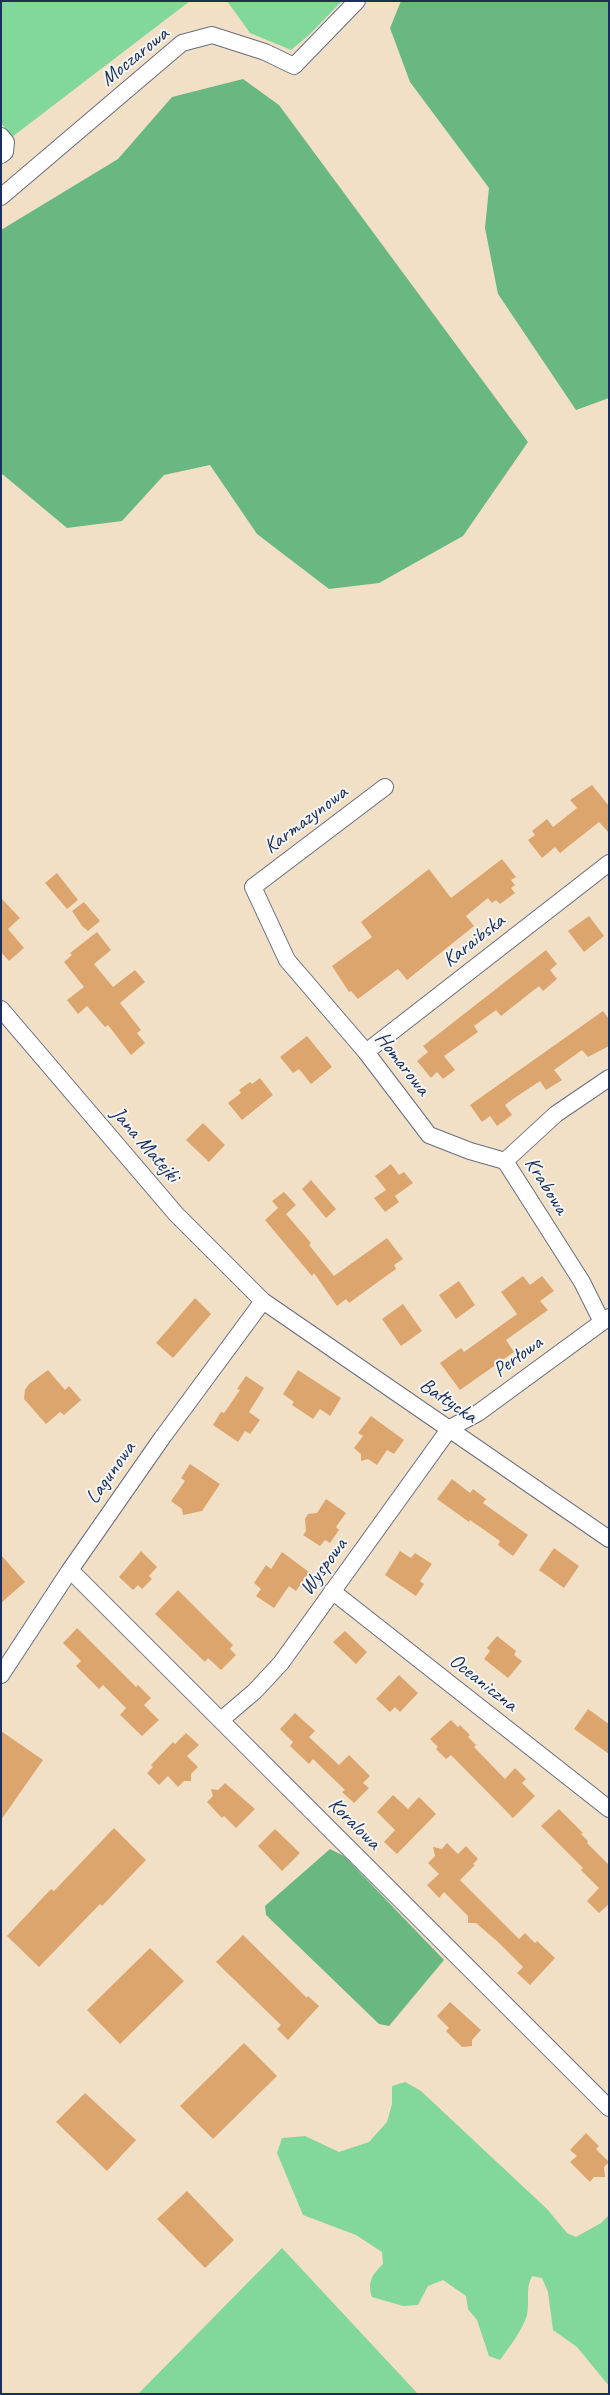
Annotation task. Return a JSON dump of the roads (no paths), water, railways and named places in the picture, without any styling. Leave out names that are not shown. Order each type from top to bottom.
[{"type":"street","name":"Moczarowa","points":[[1,197],[182,43],[212,35],[265,52],[294,66],[356,1]]},
{"type":"street","points":[[1,136],[6,142],[5,152],[1,155]]},
{"type":"street","name":"Karmazynowa","points":[[253,887],[385,787]]},
{"type":"street","name":"Karaibska","points":[[366,1052],[609,862]]},
{"type":"street","name":"Homarowa","points":[[253,887],[287,960],[366,1052],[429,1135],[470,1151],[505,1161]]},
{"type":"street","name":"Jana Matejki","points":[[1,1010],[176,1214],[263,1301]]},
{"type":"street","name":"Krabowa","points":[[605,1320],[505,1161],[556,1114],[609,1078]]},
{"type":"street","name":"Bałtycka","points":[[263,1301],[609,1539]]},
{"type":"street","name":"Lagunowa","points":[[4,1666],[162,1438],[263,1301]]},
{"type":"street","name":"Perłowa","points":[[450,1428],[478,1413],[605,1320]]},
{"type":"street","name":"Wyspowa","points":[[221,1720],[255,1691],[281,1663],[450,1428]]},
{"type":"street","name":"Koralowa","points":[[70,1570],[609,2108]]},
{"type":"street","name":"Oceaniczna","points":[[332,1591],[609,1809]]}]
